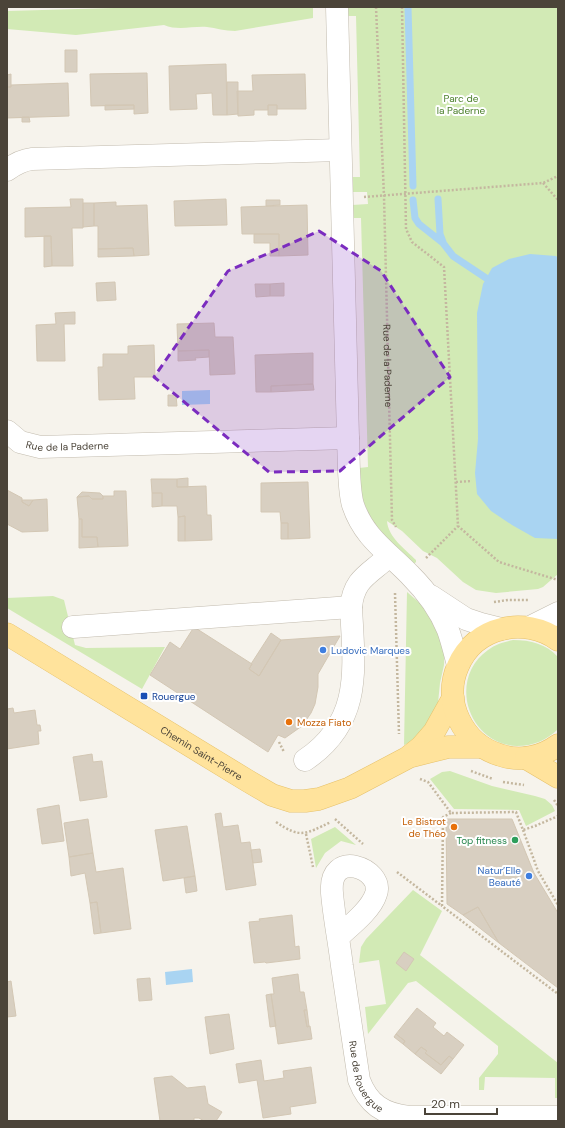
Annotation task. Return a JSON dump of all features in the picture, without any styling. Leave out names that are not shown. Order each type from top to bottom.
[{"type":"main road","points":[[558,640],[542,631],[530,628],[510,627],[490,633],[475,642],[464,655],[458,665],[453,686],[455,709],[465,731],[482,747],[492,753],[514,758],[526,758],[547,752],[558,745]]},
{"type":"main road","name":"Chemin Saint-Pierre","points":[[7,634],[248,781],[272,795],[291,801],[319,799],[344,790],[407,758],[421,747],[434,732],[453,698]]},
{"type":"main road","name":"Chemin Saint-Pierre","points":[[407,758],[448,747],[482,747]]},
{"type":"main road","points":[[526,758],[555,787]]},
{"type":"street","points":[[337,7],[348,438],[351,495],[357,515],[368,534],[410,575],[425,592],[440,615],[448,630],[458,665]]},
{"type":"street","points":[[7,170],[17,163],[32,159],[340,150]]},
{"type":"street","name":"Rue de la Paderne","points":[[7,431],[20,442],[40,447],[348,438]]},
{"type":"street","points":[[305,760],[315,753],[331,737],[347,711],[352,689],[354,669],[351,607],[352,598],[359,583],[389,556]]},
{"type":"street","points":[[425,592],[447,608],[466,619],[501,629]]},
{"type":"street","points":[[73,627],[351,607]]},
{"type":"street","points":[[530,628],[558,612]]},
{"type":"street","name":"Rue de Rouergue","points":[[338,937],[358,1080],[371,1102],[384,1111],[408,1117],[558,1117]]},
{"type":"path","name":"Rue de la Paderne","points":[[376,7],[384,196],[392,520],[398,532]]},
{"type":"path","points":[[402,7],[406,229],[412,242],[444,267],[458,526],[499,562],[558,580]]},
{"type":"path","points":[[342,199],[543,183],[558,176]]},
{"type":"path","points":[[543,183],[558,200]]},
{"type":"path","points":[[456,482],[472,481]]},
{"type":"path","points":[[424,560],[458,526]]},
{"type":"path","points":[[395,593],[399,743],[407,758]]},
{"type":"path","points":[[487,603],[508,600],[523,601],[535,599]]},
{"type":"path","points":[[469,770],[484,777],[529,786]]},
{"type":"path","points":[[423,775],[418,778],[428,782],[451,813]]},
{"type":"path","points":[[555,787],[558,806]]},
{"type":"path","points":[[442,906],[443,817],[451,813],[516,812],[538,871],[558,905]]},
{"type":"path","points":[[523,830],[558,816]]},
{"type":"path","points":[[395,870],[558,994]]},
{"type":"highlighted area","points":[[319,231],[381,271],[450,377],[340,471],[269,472],[154,377],[228,271]]},
{"type":"green space","points":[[149,7],[313,7],[313,18],[235,31],[207,27],[175,28],[164,25],[76,35],[7,29],[7,11]]},
{"type":"green space","name":"Parc de la Paderne","points":[[347,7],[558,7],[558,574],[543,587],[538,589],[496,593],[476,590],[463,582],[437,558],[423,551],[402,531],[387,521],[390,532],[402,547],[416,560],[412,566],[375,527],[362,499],[359,468],[368,467],[361,218],[352,218],[352,205],[368,204],[367,192],[351,192],[351,177],[360,177],[356,16],[347,16]]},
{"type":"green space","points":[[407,592],[422,605],[445,640],[444,665],[440,683],[437,713],[420,738],[404,745]]},
{"type":"green space","points":[[53,596],[64,600],[75,645],[86,648],[165,647],[142,689],[7,608],[7,598]]},
{"type":"green space","points":[[513,640],[538,644],[548,649],[558,657],[558,729],[539,742],[523,746],[500,742],[486,734],[475,722],[469,708],[466,693],[468,677],[475,662],[491,648]]},
{"type":"green space","points":[[450,771],[492,786],[545,799],[552,805],[555,811],[526,826],[519,810],[454,809],[430,779],[442,772]]},
{"type":"green space","points":[[335,827],[356,845],[341,841],[325,853],[316,868],[311,839]]},
{"type":"green space","points":[[413,890],[442,911],[420,955],[558,1063],[558,1098],[555,1098],[555,1078],[485,1077],[484,1090],[479,1090],[479,1078],[498,1054],[498,1046],[416,981],[408,983],[368,1034],[365,1007],[386,1004],[379,960],[359,963],[361,947],[366,939]]},
{"type":"water","points":[[530,254],[556,256],[558,258],[558,539],[535,538],[491,511],[477,494],[475,473],[478,439],[477,313],[483,284],[492,268],[509,259]]},
{"type":"water","points":[[210,390],[210,404],[182,405],[182,391]]},
{"type":"water","points":[[192,969],[193,982],[166,985],[165,972]]},
{"type":"building","points":[[65,50],[77,50],[77,72],[65,72]]},
{"type":"building","points":[[226,64],[227,115],[213,115],[212,93],[196,94],[197,109],[170,110],[169,66]]},
{"type":"building","points":[[147,73],[148,113],[134,114],[134,105],[91,106],[90,74]]},
{"type":"building","points":[[11,74],[11,87],[7,87],[7,75]]},
{"type":"building","points":[[305,74],[306,109],[277,109],[277,105],[268,105],[268,110],[254,110],[254,115],[238,116],[237,91],[253,91],[252,75]]},
{"type":"building","points":[[227,82],[238,82],[238,114],[227,115]]},
{"type":"building","points":[[68,83],[69,116],[7,118],[7,87],[11,87],[11,85]]},
{"type":"building","points":[[105,105],[134,105],[134,109],[105,110]]},
{"type":"building","points":[[268,105],[277,105],[277,115],[268,115]]},
{"type":"building","points":[[22,117],[29,117],[30,122],[22,122]]},
{"type":"building","points":[[70,199],[83,199],[83,228],[72,228],[73,266],[52,266],[51,236],[25,237],[25,208],[71,207]]},
{"type":"building","points":[[226,199],[227,225],[175,226],[174,201]]},
{"type":"building","points":[[266,200],[280,200],[280,205],[266,206]]},
{"type":"building","points":[[116,202],[116,206],[147,205],[149,255],[134,256],[133,248],[98,249],[98,226],[94,226],[94,203]]},
{"type":"building","points":[[83,203],[94,203],[94,226],[83,227]]},
{"type":"building","points":[[307,205],[308,255],[279,256],[279,234],[242,234],[241,207]]},
{"type":"building","points":[[254,234],[279,234],[279,256],[270,256],[270,243],[254,243]]},
{"type":"building","points":[[44,236],[51,236],[52,266],[44,267]]},
{"type":"building","points":[[133,248],[134,256],[98,257],[98,249]]},
{"type":"building","points":[[115,282],[116,300],[97,301],[96,283]]},
{"type":"building","points":[[284,283],[284,296],[270,296],[270,284]]},
{"type":"building","points":[[255,284],[270,284],[270,296],[256,297]]},
{"type":"building","points":[[75,312],[75,324],[64,324],[65,361],[37,361],[36,325],[56,324],[55,313]]},
{"type":"building","points":[[214,323],[215,337],[233,337],[235,374],[210,375],[209,350],[178,351],[177,324]]},
{"type":"building","points":[[154,345],[155,377],[134,377],[135,399],[99,400],[98,367],[103,367],[103,354],[128,354],[128,346]]},
{"type":"building","points":[[209,350],[209,357],[195,358],[196,360],[178,361],[178,351]]},
{"type":"building","points":[[313,353],[313,384],[271,386],[271,392],[256,392],[255,355]]},
{"type":"building","points":[[313,384],[314,390],[271,392],[271,386]]},
{"type":"building","points":[[168,395],[176,395],[177,406],[168,406]]},
{"type":"building","points":[[188,478],[188,487],[177,487],[177,479]]},
{"type":"building","points":[[151,479],[177,479],[177,487],[206,486],[207,515],[211,515],[212,540],[185,541],[185,516],[178,517],[177,506],[162,506],[162,493],[152,493]]},
{"type":"building","points":[[308,482],[310,538],[288,539],[288,523],[281,523],[280,512],[261,512],[261,483]]},
{"type":"building","points":[[7,490],[22,498],[22,502],[29,506],[33,500],[47,499],[48,531],[22,532],[7,524]]},
{"type":"building","points":[[114,491],[126,491],[128,546],[98,547],[97,537],[82,537],[82,519],[79,519],[77,497],[89,496],[92,499],[103,499],[103,496],[114,496]]},
{"type":"building","points":[[82,492],[100,493],[103,496],[103,499],[92,499],[89,496],[77,497]]},
{"type":"building","points":[[152,493],[162,493],[162,506],[152,507]]},
{"type":"building","points":[[22,500],[33,500],[29,506],[22,502]]},
{"type":"building","points":[[185,516],[185,541],[178,541],[178,517]]},
{"type":"building","points":[[79,519],[82,519],[82,537],[97,537],[98,547],[79,548]]},
{"type":"building","points":[[281,523],[288,523],[288,539],[281,539]]},
{"type":"building","points":[[194,627],[252,664],[249,669],[259,676],[281,640],[340,636],[318,674],[318,687],[315,704],[302,726],[285,738],[278,735],[268,752],[150,675],[170,642],[180,649]]},
{"type":"building","points":[[271,633],[281,640],[259,676],[249,669]]},
{"type":"building","points":[[13,708],[14,713],[35,710],[37,725],[40,725],[41,731],[38,731],[39,744],[7,749],[7,709]]},
{"type":"building","points":[[92,754],[93,762],[102,761],[107,797],[80,801],[73,757]]},
{"type":"building","points":[[59,805],[64,841],[42,844],[37,809]]},
{"type":"building","points":[[221,813],[223,827],[238,825],[241,843],[250,842],[256,885],[226,890],[215,814]]},
{"type":"building","points":[[88,819],[93,853],[69,857],[64,823]]},
{"type":"building","points":[[446,819],[512,819],[534,873],[558,913],[558,988],[499,943],[478,907],[463,915],[447,904]]},
{"type":"building","points":[[187,826],[195,876],[163,881],[155,830]]},
{"type":"building","points":[[260,849],[262,862],[253,863],[251,850]]},
{"type":"building","points":[[93,853],[96,872],[123,868],[131,929],[101,933],[97,902],[90,903],[85,873],[71,876],[69,857]]},
{"type":"building","points":[[195,876],[197,891],[186,893],[184,878]]},
{"type":"building","points":[[97,902],[101,933],[94,934],[90,903]]},
{"type":"building","points":[[478,907],[499,943],[463,915]]},
{"type":"building","points":[[292,915],[295,947],[299,946],[300,959],[254,963],[249,922],[260,921],[259,919]]},
{"type":"building","points":[[404,952],[414,959],[406,971],[396,963]]},
{"type":"building","points":[[298,974],[300,992],[304,992],[307,1010],[304,1010],[307,1027],[310,1026],[312,1039],[278,1044],[271,994],[274,994],[272,978]]},
{"type":"building","points":[[150,978],[152,1000],[139,1001],[137,979]]},
{"type":"building","points":[[11,981],[16,1016],[7,1017],[7,982]]},
{"type":"building","points":[[271,994],[276,1026],[270,1027],[266,995]]},
{"type":"building","points":[[417,1008],[436,1023],[433,1027],[444,1036],[447,1032],[464,1045],[453,1059],[449,1056],[441,1065],[425,1053],[427,1051],[421,1047],[415,1054],[403,1044],[405,1041],[396,1034]]},
{"type":"building","points":[[304,1010],[307,1010],[309,1026],[307,1027]]},
{"type":"building","points":[[229,1014],[234,1049],[210,1054],[205,1017]]},
{"type":"building","points":[[396,1034],[405,1041],[403,1044],[394,1037]]},
{"type":"building","points":[[421,1047],[427,1051],[425,1053],[441,1065],[449,1056],[453,1059],[441,1074],[415,1054]]},
{"type":"building","points":[[261,1060],[264,1081],[284,1078],[283,1071],[311,1067],[316,1103],[290,1107],[291,1114],[263,1118],[257,1080],[239,1083],[236,1064]]},
{"type":"building","points":[[172,1076],[187,1088],[205,1086],[208,1104],[222,1112],[216,1121],[204,1121],[199,1118],[194,1118],[194,1121],[160,1121],[154,1078]]},
{"type":"waterway","points":[[408,7],[413,186]]},
{"type":"waterway","points":[[438,199],[440,234],[443,242]]},
{"type":"waterway","points":[[413,200],[415,218],[419,224],[443,243],[453,256],[486,278]]},
{"type":"place","name":"Ludovic Marques","points":[[323,650]]},
{"type":"place","name":"Rouergue","points":[[144,696]]},
{"type":"place","name":"Mozza Fiato","points":[[289,722]]},
{"type":"place","name":"Le Bistrot de Théo","points":[[454,827]]},
{"type":"place","name":"Top fitness","points":[[515,840]]},
{"type":"place","name":"Natur’Elle Beauté","points":[[529,876]]}]
